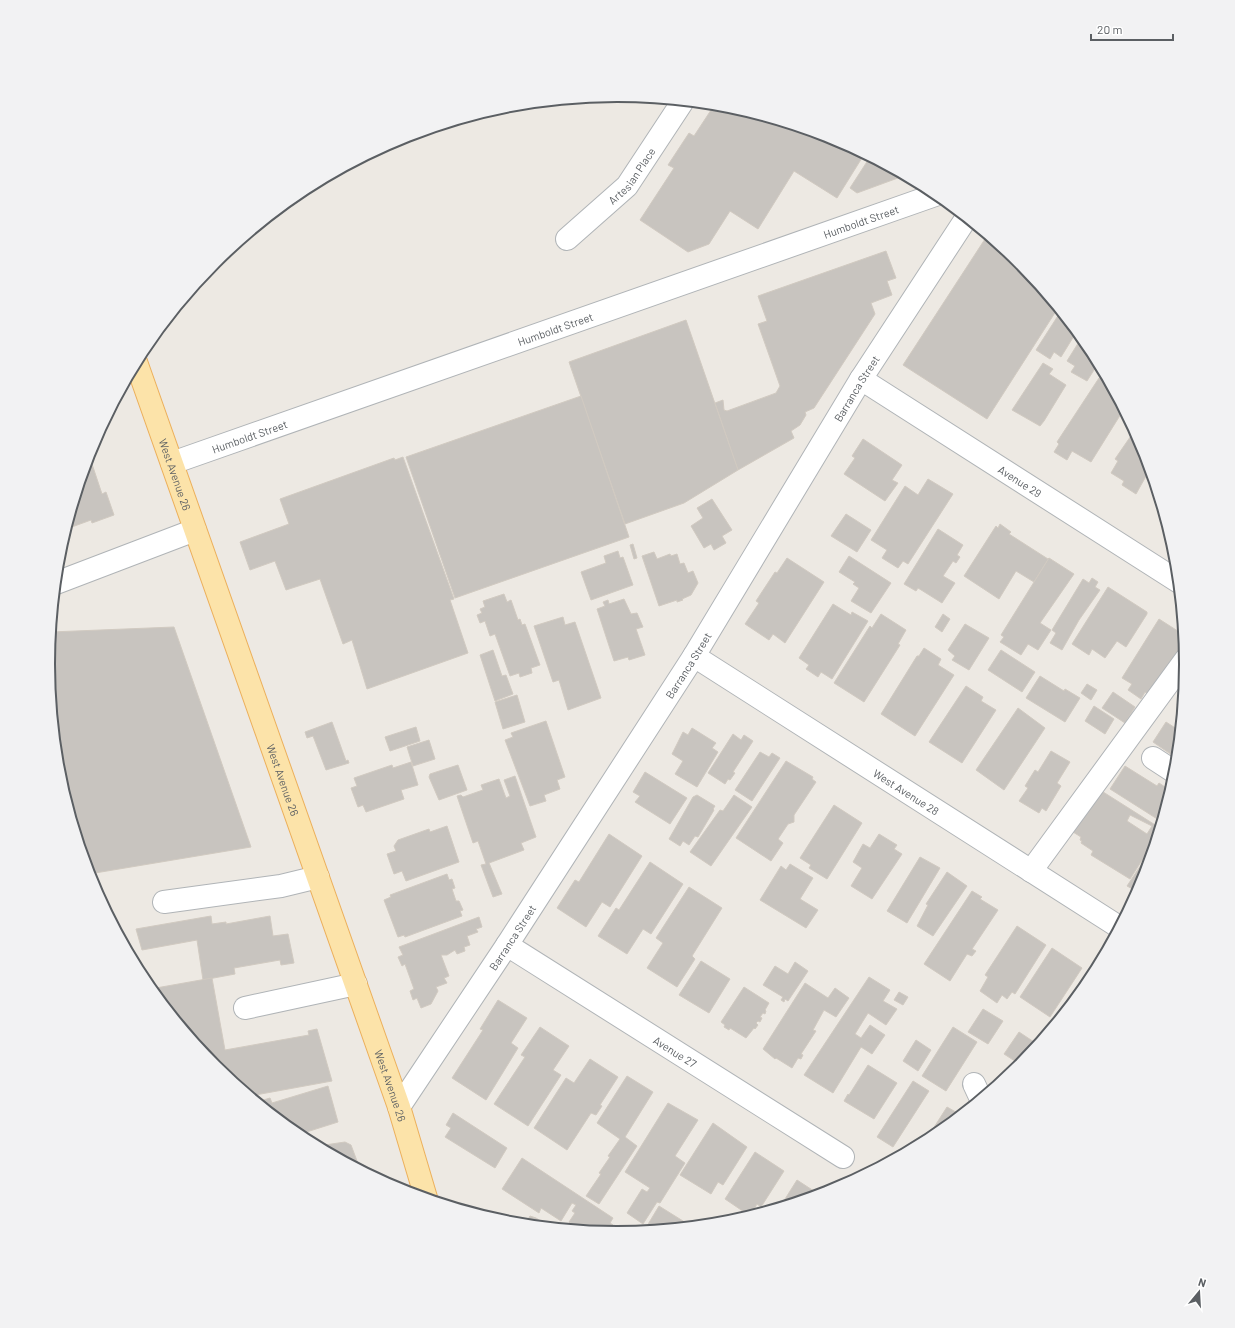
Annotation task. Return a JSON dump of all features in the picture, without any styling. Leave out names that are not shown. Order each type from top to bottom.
[{"type":"main road","name":"West Avenue 26","points":[[139,369],[399,1107],[424,1192]]},
{"type":"street","name":"Artesian Place","points":[[567,239],[627,186],[680,105]]},
{"type":"street","name":"Humboldt Street","points":[[172,463],[931,197]]},
{"type":"street","name":"Barranca Street","points":[[399,1107],[507,945],[694,656],[861,379],[964,221]]},
{"type":"street","name":"Avenue 29","points":[[861,379],[1173,578]]},
{"type":"street","points":[[62,581],[195,530]]},
{"type":"street","name":"West Avenue 28","points":[[694,656],[1116,924]]},
{"type":"street","points":[[1031,871],[1180,667]]},
{"type":"street","points":[[1153,758],[1170,769]]},
{"type":"street","points":[[164,902],[281,886],[318,877]]},
{"type":"street","name":"Avenue 27","points":[[507,945],[843,1157]]},
{"type":"street","points":[[245,1008],[356,984]]},
{"type":"building","points":[[711,109],[727,112],[798,131],[833,144],[862,158],[837,198],[794,171],[758,229],[730,211],[709,244],[688,252],[640,220],[674,168],[668,165],[689,133],[694,136]]},
{"type":"building","points":[[868,161],[900,177],[857,193],[850,188]]},
{"type":"building","points":[[985,239],[1015,266],[1056,312],[987,419],[903,365]]},
{"type":"building","points":[[886,251],[896,278],[887,281],[892,295],[871,303],[875,314],[814,408],[805,412],[806,415],[800,425],[791,431],[794,438],[738,470],[715,403],[723,400],[724,410],[727,411],[776,393],[780,386],[758,324],[767,321],[758,296]]},
{"type":"building","points":[[1058,315],[1074,336],[1061,357],[1054,352],[1050,359],[1036,350]]},
{"type":"building","points":[[686,320],[738,470],[684,503],[625,524],[569,362]]},
{"type":"building","points":[[1079,342],[1095,368],[1087,381],[1071,372],[1075,366],[1067,361]]},
{"type":"building","points":[[1043,363],[1053,369],[1049,374],[1066,385],[1040,426],[1012,410]]},
{"type":"building","points":[[1099,378],[1104,381],[1121,413],[1091,462],[1072,451],[1067,460],[1054,452],[1059,444],[1057,442]]},
{"type":"building","points":[[581,396],[629,537],[455,598],[406,457]]},
{"type":"building","points":[[1131,436],[1147,475],[1136,494],[1122,485],[1124,481],[1111,473],[1118,461],[1115,459]]},
{"type":"building","points":[[863,439],[902,465],[892,480],[898,483],[885,501],[844,474],[855,458],[852,456]]},
{"type":"building","points":[[403,457],[454,599],[450,600],[468,653],[367,689],[352,640],[343,644],[320,579],[286,590],[275,561],[250,570],[240,542],[289,524],[280,499],[394,458],[395,460]]},
{"type":"building","points":[[92,464],[102,494],[106,492],[114,515],[92,523],[91,520],[72,527]]},
{"type":"building","points":[[928,479],[953,494],[908,564],[903,561],[898,568],[882,558],[887,550],[871,540],[905,486],[918,495]]},
{"type":"building","points":[[712,499],[732,530],[722,536],[726,543],[714,550],[711,544],[704,548],[691,526],[703,518],[697,508]]},
{"type":"building","points":[[846,514],[871,530],[857,552],[831,536]]},
{"type":"building","points":[[1000,524],[1011,532],[1009,534],[1048,559],[1049,558],[1034,582],[1016,571],[999,599],[964,576],[996,526],[998,528]]},
{"type":"building","points":[[938,529],[963,545],[957,555],[960,557],[956,563],[953,561],[943,576],[955,583],[942,603],[918,588],[916,591],[904,584]]},
{"type":"building","points":[[633,544],[637,558],[634,559],[630,545]]},
{"type":"building","points":[[618,551],[620,558],[623,557],[633,585],[591,600],[581,572],[606,563],[604,556]]},
{"type":"building","points":[[654,552],[657,559],[670,554],[671,556],[677,554],[680,564],[684,563],[688,573],[693,571],[698,583],[691,595],[682,599],[683,600],[677,602],[677,600],[659,606],[642,556]]},
{"type":"building","points":[[849,556],[891,583],[871,613],[851,601],[859,588],[853,584],[855,582],[839,572]]},
{"type":"building","points":[[787,558],[824,582],[785,643],[773,634],[769,640],[745,624],[759,603],[756,601],[775,572],[777,573]]},
{"type":"building","points":[[1049,558],[1074,574],[1040,623],[1051,630],[1038,650],[1028,644],[1021,655],[1000,642],[1004,637],[1001,635]]},
{"type":"building","points":[[1092,578],[1098,582],[1095,587],[1100,590],[1079,620],[1062,650],[1050,643],[1056,633],[1052,630],[1083,579],[1089,583]]},
{"type":"building","points":[[1108,587],[1147,612],[1147,614],[1126,647],[1117,641],[1105,658],[1092,649],[1089,655],[1072,644]]},
{"type":"building","points":[[504,594],[507,602],[511,600],[518,620],[520,619],[522,625],[525,624],[540,665],[531,668],[532,673],[520,677],[519,673],[510,676],[495,634],[490,636],[485,621],[480,623],[477,615],[482,613],[480,609],[485,607],[483,601]]},
{"type":"building","points":[[624,599],[631,614],[637,613],[643,627],[636,629],[645,655],[629,660],[628,657],[614,661],[597,609],[605,606],[603,602],[608,600],[609,604]]},
{"type":"building","points":[[833,604],[851,615],[852,612],[868,621],[832,679],[821,672],[818,677],[806,669],[809,665],[799,658]]},
{"type":"building","points":[[881,614],[906,630],[898,644],[900,645],[864,702],[834,683],[870,626],[872,628]]},
{"type":"building","points":[[943,614],[950,619],[942,632],[935,627]]},
{"type":"building","points":[[563,617],[565,625],[575,622],[601,698],[568,710],[559,680],[553,682],[534,626]]},
{"type":"building","points":[[1159,619],[1179,632],[1180,649],[1158,683],[1148,694],[1145,692],[1141,699],[1128,690],[1132,684],[1122,678]]},
{"type":"building","points":[[965,624],[989,638],[969,670],[952,660],[955,656],[948,650]]},
{"type":"building","points":[[174,627],[251,847],[96,873],[74,810],[66,774],[56,701],[56,632]]},
{"type":"building","points":[[924,648],[941,659],[938,665],[954,675],[915,736],[881,714],[917,656],[919,656]]},
{"type":"building","points":[[493,650],[502,676],[506,675],[513,694],[495,701],[480,655]]},
{"type":"building","points":[[1001,650],[1035,672],[1022,692],[988,670]]},
{"type":"building","points":[[1040,676],[1064,691],[1065,689],[1080,698],[1065,722],[1026,698]]},
{"type":"building","points":[[1087,684],[1097,690],[1091,700],[1081,693]]},
{"type":"building","points":[[966,686],[983,697],[981,701],[996,710],[962,763],[929,742]]},
{"type":"building","points":[[1113,692],[1135,707],[1125,723],[1102,708]]},
{"type":"building","points":[[517,695],[525,722],[503,729],[495,702]]},
{"type":"building","points":[[1094,706],[1114,719],[1105,734],[1085,721]]},
{"type":"building","points":[[1018,708],[1045,728],[1004,790],[976,770]]},
{"type":"building","points":[[546,721],[565,777],[557,780],[560,789],[544,795],[546,801],[530,806],[505,740],[513,737],[511,733]]},
{"type":"building","points":[[332,722],[346,761],[348,760],[349,763],[326,770],[313,736],[307,738],[305,732]]},
{"type":"building","points":[[1166,722],[1176,728],[1172,755],[1153,742]]},
{"type":"building","points":[[416,727],[420,741],[390,751],[385,737]]},
{"type":"building","points":[[692,728],[716,743],[712,748],[718,752],[697,787],[675,774],[683,761],[672,754],[683,732],[688,735]]},
{"type":"building","points":[[733,734],[741,740],[744,735],[753,741],[733,772],[735,773],[725,784],[708,773]]},
{"type":"building","points":[[429,740],[435,759],[413,766],[407,747]]},
{"type":"building","points":[[1051,751],[1070,762],[1057,783],[1061,786],[1046,811],[1042,808],[1039,813],[1019,801],[1028,788],[1025,786],[1035,770],[1038,772]]},
{"type":"building","points":[[760,752],[769,757],[772,753],[780,758],[752,801],[735,790]]},
{"type":"building","points":[[786,761],[813,777],[812,779],[816,782],[794,815],[794,822],[788,824],[778,839],[783,843],[771,861],[736,838]]},
{"type":"building","points":[[411,762],[418,785],[401,790],[404,799],[366,812],[363,805],[358,807],[351,788],[357,786],[354,778],[392,765],[393,768]]},
{"type":"building","points":[[458,765],[467,790],[439,800],[429,777],[430,774]]},
{"type":"building","points":[[1125,766],[1157,786],[1159,783],[1166,788],[1158,819],[1110,789]]},
{"type":"building","points":[[645,772],[687,798],[670,824],[635,802],[640,796],[633,792]]},
{"type":"building","points":[[515,776],[536,837],[521,843],[524,850],[489,863],[502,894],[493,897],[481,865],[486,864],[478,841],[473,843],[457,796],[461,795],[463,797],[483,790],[481,785],[499,779],[506,798],[510,796],[504,780]]},
{"type":"building","points":[[1100,790],[1156,826],[1147,852],[1130,879],[1091,855],[1093,851],[1081,843],[1081,837],[1073,832]],"holes":[[[1130,815],[1152,826],[1147,834],[1127,821]]]},
{"type":"building","points":[[697,795],[715,806],[713,809],[714,810],[698,837],[695,836],[689,845],[683,841],[680,846],[669,839],[693,797]]},
{"type":"building","points":[[734,795],[752,807],[711,866],[690,852],[720,810],[723,811]]},
{"type":"building","points":[[834,805],[862,823],[827,879],[809,868],[811,865],[800,858]]},
{"type":"building","points":[[447,826],[459,862],[406,881],[402,871],[394,874],[387,854],[396,851],[394,846],[398,840],[429,829],[430,832]]},
{"type":"building","points":[[609,834],[642,856],[610,907],[602,902],[586,927],[557,908],[575,880],[579,882]]},
{"type":"building","points":[[879,834],[897,845],[894,849],[902,854],[872,899],[851,886],[862,868],[853,862],[863,844],[870,848]]},
{"type":"building","points":[[920,857],[940,868],[907,923],[887,911]]},
{"type":"building","points":[[1144,860],[1133,889],[1127,886]]},
{"type":"building","points":[[650,862],[683,884],[651,934],[643,929],[627,954],[598,936],[616,908],[619,910]]},
{"type":"building","points":[[790,864],[813,878],[800,899],[818,910],[806,928],[760,900],[781,866],[786,870]]},
{"type":"building","points":[[947,872],[967,886],[933,936],[917,926],[928,905],[926,904]]},
{"type":"building","points":[[447,874],[449,880],[452,879],[455,888],[452,889],[456,901],[459,901],[463,910],[460,911],[462,916],[405,937],[404,935],[398,937],[384,900],[391,897],[390,895]]},
{"type":"building","points":[[689,887],[722,908],[692,956],[695,959],[677,987],[647,968],[663,943],[656,938]]},
{"type":"building","points":[[972,891],[982,897],[980,899],[998,910],[972,949],[976,951],[972,956],[967,954],[950,981],[924,964]]},
{"type":"building","points":[[211,916],[212,924],[226,922],[226,924],[270,916],[273,936],[288,934],[294,963],[281,965],[280,960],[234,968],[235,974],[203,980],[197,940],[142,950],[136,929]]},
{"type":"building","points":[[479,917],[482,927],[476,929],[478,932],[467,936],[470,945],[464,947],[465,951],[457,954],[455,950],[447,955],[441,955],[449,976],[444,978],[447,983],[436,987],[438,991],[431,1004],[421,1008],[417,998],[413,1000],[410,991],[414,989],[405,964],[402,966],[398,957],[403,955],[399,947]]},
{"type":"building","points":[[1017,926],[1046,945],[1015,994],[1012,992],[1007,999],[1002,995],[997,1003],[980,991],[988,977],[985,975]]},
{"type":"building","points":[[1052,948],[1082,968],[1050,1017],[1020,997]]},
{"type":"building","points":[[701,961],[730,979],[709,1013],[679,995]]},
{"type":"building","points":[[795,962],[808,971],[788,1001],[785,999],[784,1002],[781,1000],[783,997],[763,985],[775,966],[788,974]]},
{"type":"building","points":[[1087,972],[1088,972],[1085,977],[1074,993]]},
{"type":"building","points":[[869,977],[890,990],[883,1001],[897,1009],[886,1025],[868,1013],[855,1034],[861,1038],[870,1025],[885,1035],[872,1054],[861,1047],[833,1093],[804,1075]]},
{"type":"building","points":[[212,978],[225,1050],[309,1035],[308,1031],[317,1029],[332,1081],[257,1095],[220,1062],[195,1035],[158,988]]},
{"type":"building","points":[[805,983],[828,998],[835,988],[849,998],[836,1017],[824,1010],[813,1030],[816,1031],[801,1054],[803,1055],[801,1059],[798,1058],[792,1068],[776,1058],[775,1059],[763,1049]]},
{"type":"building","points":[[744,987],[769,1003],[765,1010],[765,1014],[763,1013],[760,1017],[762,1018],[760,1022],[758,1021],[756,1023],[758,1025],[746,1038],[730,1028],[729,1030],[724,1027],[725,1025],[721,1022]]},
{"type":"building","points":[[899,992],[908,997],[903,1005],[894,1000]]},
{"type":"building","points":[[498,1000],[527,1018],[511,1043],[518,1048],[486,1100],[452,1078],[483,1030],[480,1029]]},
{"type":"building","points":[[983,1009],[1003,1021],[988,1044],[968,1032]]},
{"type":"building","points":[[540,1027],[569,1046],[553,1070],[561,1075],[528,1126],[494,1104],[525,1057],[521,1055]]},
{"type":"building","points":[[953,1027],[977,1042],[946,1091],[922,1076]]},
{"type":"building","points":[[1019,1032],[1034,1042],[1016,1061],[1004,1054]]},
{"type":"building","points":[[916,1040],[931,1050],[918,1071],[903,1061]]},
{"type":"building","points":[[590,1059],[618,1077],[600,1105],[602,1106],[596,1115],[591,1113],[567,1150],[534,1128],[566,1078],[574,1083]]},
{"type":"building","points":[[868,1065],[897,1083],[874,1119],[844,1101]]},
{"type":"building","points":[[627,1076],[653,1092],[625,1137],[637,1146],[599,1204],[586,1196],[601,1174],[599,1173],[610,1157],[608,1156],[620,1139],[597,1123]]},
{"type":"building","points":[[913,1081],[929,1091],[893,1147],[877,1137]]},
{"type":"building","points":[[328,1086],[338,1122],[305,1132],[263,1100],[270,1098],[272,1103]]},
{"type":"building","points":[[668,1103],[698,1120],[675,1156],[685,1163],[660,1203],[657,1202],[643,1224],[627,1213],[642,1189],[647,1192],[650,1188],[625,1172]]},
{"type":"building","points":[[947,1107],[957,1112],[932,1131]]},
{"type":"building","points":[[453,1113],[507,1148],[495,1168],[445,1137],[451,1128],[446,1125]]},
{"type":"building","points":[[713,1123],[747,1147],[723,1185],[718,1182],[711,1194],[680,1175]]},
{"type":"building","points":[[345,1142],[351,1145],[357,1162],[336,1151],[326,1145]]},
{"type":"building","points":[[755,1152],[784,1171],[761,1207],[757,1204],[754,1209],[744,1212],[725,1199]]},
{"type":"building","points":[[522,1158],[613,1218],[610,1223],[613,1225],[573,1224],[569,1222],[575,1213],[572,1211],[576,1205],[572,1203],[561,1221],[541,1208],[539,1213],[502,1189]]},
{"type":"building","points":[[797,1180],[814,1191],[798,1197],[784,1201]]},
{"type":"building","points":[[659,1206],[685,1222],[654,1225],[647,1225]]},
{"type":"building","points":[[530,1216],[542,1222],[528,1219]]}]
